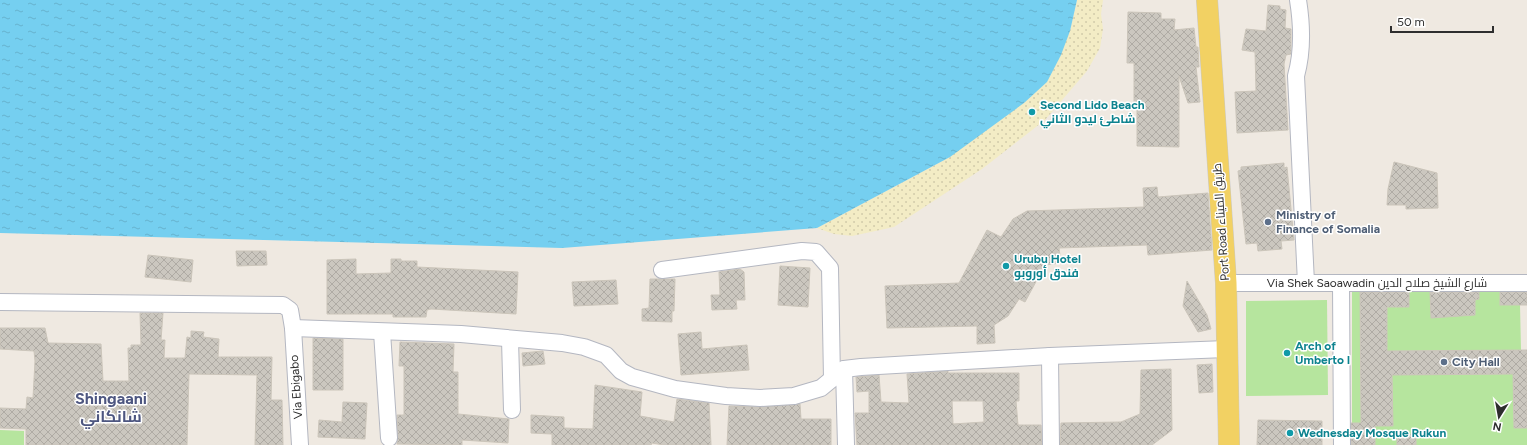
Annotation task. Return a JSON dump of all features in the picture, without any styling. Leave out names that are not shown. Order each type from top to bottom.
[{"type":"main road","name":"Port Road طريق الميناء","points":[[1207,0],[1226,283],[1226,349],[1229,445]]},
{"type":"street","points":[[1298,0],[1302,25],[1300,64],[1296,76],[1296,83],[1306,283]]},
{"type":"street","points":[[662,270],[802,251],[816,252],[830,268],[838,374],[846,445]]},
{"type":"street","name":"Via Shek Saoawadin شارع الشيخ صلاح الدين","points":[[1226,283],[1527,283]]},
{"type":"street","points":[[1341,283],[1342,445]]},
{"type":"street","name":"Via Ebigabo","points":[[0,302],[283,305],[290,310],[293,328],[300,445]]},
{"type":"street","points":[[293,328],[461,334],[510,340],[562,343],[584,347],[606,355],[621,371],[632,377],[700,394],[760,398],[794,396],[821,388],[838,374],[1050,356],[1226,349]]},
{"type":"street","points":[[382,332],[388,438]]},
{"type":"street","points":[[510,340],[512,410]]},
{"type":"street","points":[[1050,356],[1051,445]]},
{"type":"green space","points":[[1527,280],[1527,289],[1500,289],[1500,305],[1520,305],[1521,350],[1387,351],[1387,307],[1409,307],[1409,284],[1360,284],[1361,426],[1393,426],[1392,375],[1513,374],[1514,427],[1527,428],[1527,445],[1352,445],[1352,282]]},
{"type":"green space","points":[[1327,300],[1328,395],[1246,396],[1246,301]]},
{"type":"green space","points":[[0,430],[24,431],[24,445],[0,445]]},
{"type":"sand","name":"Second Lido Beach شاطئ ليدو الثاني","points":[[1077,0],[1103,0],[1101,14],[1103,29],[1100,48],[1087,71],[1045,120],[982,169],[894,227],[852,236],[834,234],[817,228],[950,157],[1070,31]]},
{"type":"water","points":[[0,0],[1077,0],[1070,31],[1061,55],[1047,82],[1024,103],[950,157],[817,228],[562,248],[0,233]]},
{"type":"building","points":[[1268,5],[1280,6],[1280,9],[1286,10],[1285,28],[1291,29],[1291,54],[1286,55],[1284,64],[1288,130],[1237,133],[1235,92],[1256,91],[1255,52],[1242,50],[1246,29],[1266,31]]},
{"type":"building","points":[[1128,12],[1161,13],[1161,19],[1175,19],[1174,30],[1194,28],[1196,47],[1198,47],[1199,67],[1196,67],[1200,102],[1188,103],[1179,76],[1179,147],[1137,146],[1137,102],[1134,102],[1134,63],[1127,63]]},
{"type":"building","points":[[1394,162],[1437,173],[1438,208],[1406,209],[1406,205],[1387,205],[1388,189]]},
{"type":"building","name":"Ministry of Finance of Somalia","points":[[1284,163],[1284,168],[1287,167],[1294,240],[1281,241],[1282,249],[1258,251],[1257,243],[1246,244],[1238,171],[1241,170],[1241,167]]},
{"type":"building","name":"Urubu Hotel فندق أوروبو","points":[[1157,187],[1158,197],[1208,193],[1212,250],[1148,255],[1147,245],[1059,248],[1061,263],[1045,265],[1025,302],[1019,299],[1008,316],[994,325],[995,343],[977,344],[977,326],[887,328],[885,286],[959,283],[987,230],[1001,237],[1013,219],[1027,211],[1144,207],[1143,188]]},
{"type":"building","points":[[236,251],[266,251],[267,265],[237,266]]},
{"type":"building","points":[[148,255],[193,260],[191,282],[145,277]]},
{"type":"building","points":[[356,259],[356,274],[391,273],[391,259],[401,259],[401,261],[417,261],[417,267],[518,272],[516,314],[431,309],[427,310],[426,317],[393,317],[393,314],[327,314],[327,260]]},
{"type":"building","points":[[780,266],[810,268],[808,307],[778,305]]},
{"type":"building","points":[[740,269],[744,272],[745,300],[736,300],[737,309],[712,310],[711,295],[720,295],[719,272]]},
{"type":"building","points":[[650,279],[675,279],[674,311],[672,311],[672,322],[642,321],[642,309],[649,308]]},
{"type":"building","points":[[616,280],[618,304],[574,306],[572,282]]},
{"type":"building","points":[[1187,281],[1207,315],[1211,329],[1198,332],[1183,306]]},
{"type":"building","name":"City Hall","points":[[1360,292],[1409,292],[1409,307],[1387,307],[1387,351],[1527,350],[1527,428],[1514,428],[1513,374],[1392,375],[1393,426],[1375,426],[1375,445],[1351,445],[1351,423],[1361,423]]},
{"type":"building","points":[[1430,292],[1479,292],[1479,299],[1475,300],[1475,315],[1431,318]]},
{"type":"building","points":[[1500,292],[1527,292],[1527,305],[1500,305]]},
{"type":"building","points":[[140,313],[163,313],[161,340],[165,340],[164,358],[185,358],[187,337],[191,338],[191,331],[204,332],[203,337],[219,339],[218,357],[272,357],[271,400],[282,400],[283,445],[255,445],[257,375],[189,374],[187,445],[26,445],[26,429],[0,428],[0,408],[26,409],[27,397],[33,398],[35,361],[34,351],[0,349],[0,328],[45,328],[48,343],[101,344],[103,381],[129,381],[128,348],[131,348],[131,345],[141,345]]},
{"type":"building","points":[[701,332],[702,349],[747,345],[749,370],[681,375],[678,334]]},
{"type":"building","points":[[313,338],[343,339],[343,390],[313,390]]},
{"type":"building","points":[[400,342],[454,344],[453,372],[458,372],[458,414],[509,419],[508,443],[462,440],[462,445],[397,444],[397,415],[404,415],[404,366],[399,366]]},
{"type":"building","points":[[543,351],[545,364],[523,366],[522,353]]},
{"type":"building","points":[[1212,364],[1213,392],[1199,393],[1197,365]]},
{"type":"building","points":[[1171,369],[1172,430],[1152,445],[1060,445],[1061,423],[1121,422],[1140,414],[1141,370]]},
{"type":"building","points":[[948,371],[948,373],[1019,373],[1019,401],[1016,401],[1018,425],[1041,425],[1042,445],[857,445],[855,413],[869,413],[869,391],[857,392],[856,377],[879,375],[881,402],[909,403],[907,374]],"holes":[[[952,401],[983,401],[984,422],[953,424]]]},
{"type":"building","points":[[595,385],[642,392],[640,416],[674,422],[677,399],[709,403],[711,445],[664,445],[652,443],[651,445],[552,445],[552,434],[531,433],[531,415],[564,417],[564,428],[593,429]]},
{"type":"building","points":[[343,402],[367,403],[365,439],[318,437],[319,420],[342,422]]},
{"type":"building","points":[[800,404],[801,419],[831,419],[831,445],[727,445],[729,406],[760,407]]},
{"type":"building","name":"Wednesday Mosque Rukun","points":[[1258,420],[1322,421],[1322,445],[1257,445]]},
{"type":"building","points":[[1397,434],[1416,434],[1416,445],[1397,445]]},
{"type":"place","name":"Second Lido Beach شاطئ ليدو الثاني","points":[[1032,112]]},
{"type":"place","name":"Ministry of Finance of Somalia","points":[[1268,222]]},
{"type":"place","name":"Urubu Hotel فندق أوروبو","points":[[1006,266]]},
{"type":"place","name":"Arch of Umberto I","points":[[1287,353]]},
{"type":"place","name":"City Hall","points":[[1444,362]]},
{"type":"place","name":"Wednesday Mosque Rukun","points":[[1290,433]]},
{"type":"district","name":"Shingaani شانكاني","points":[[111,407]]}]
